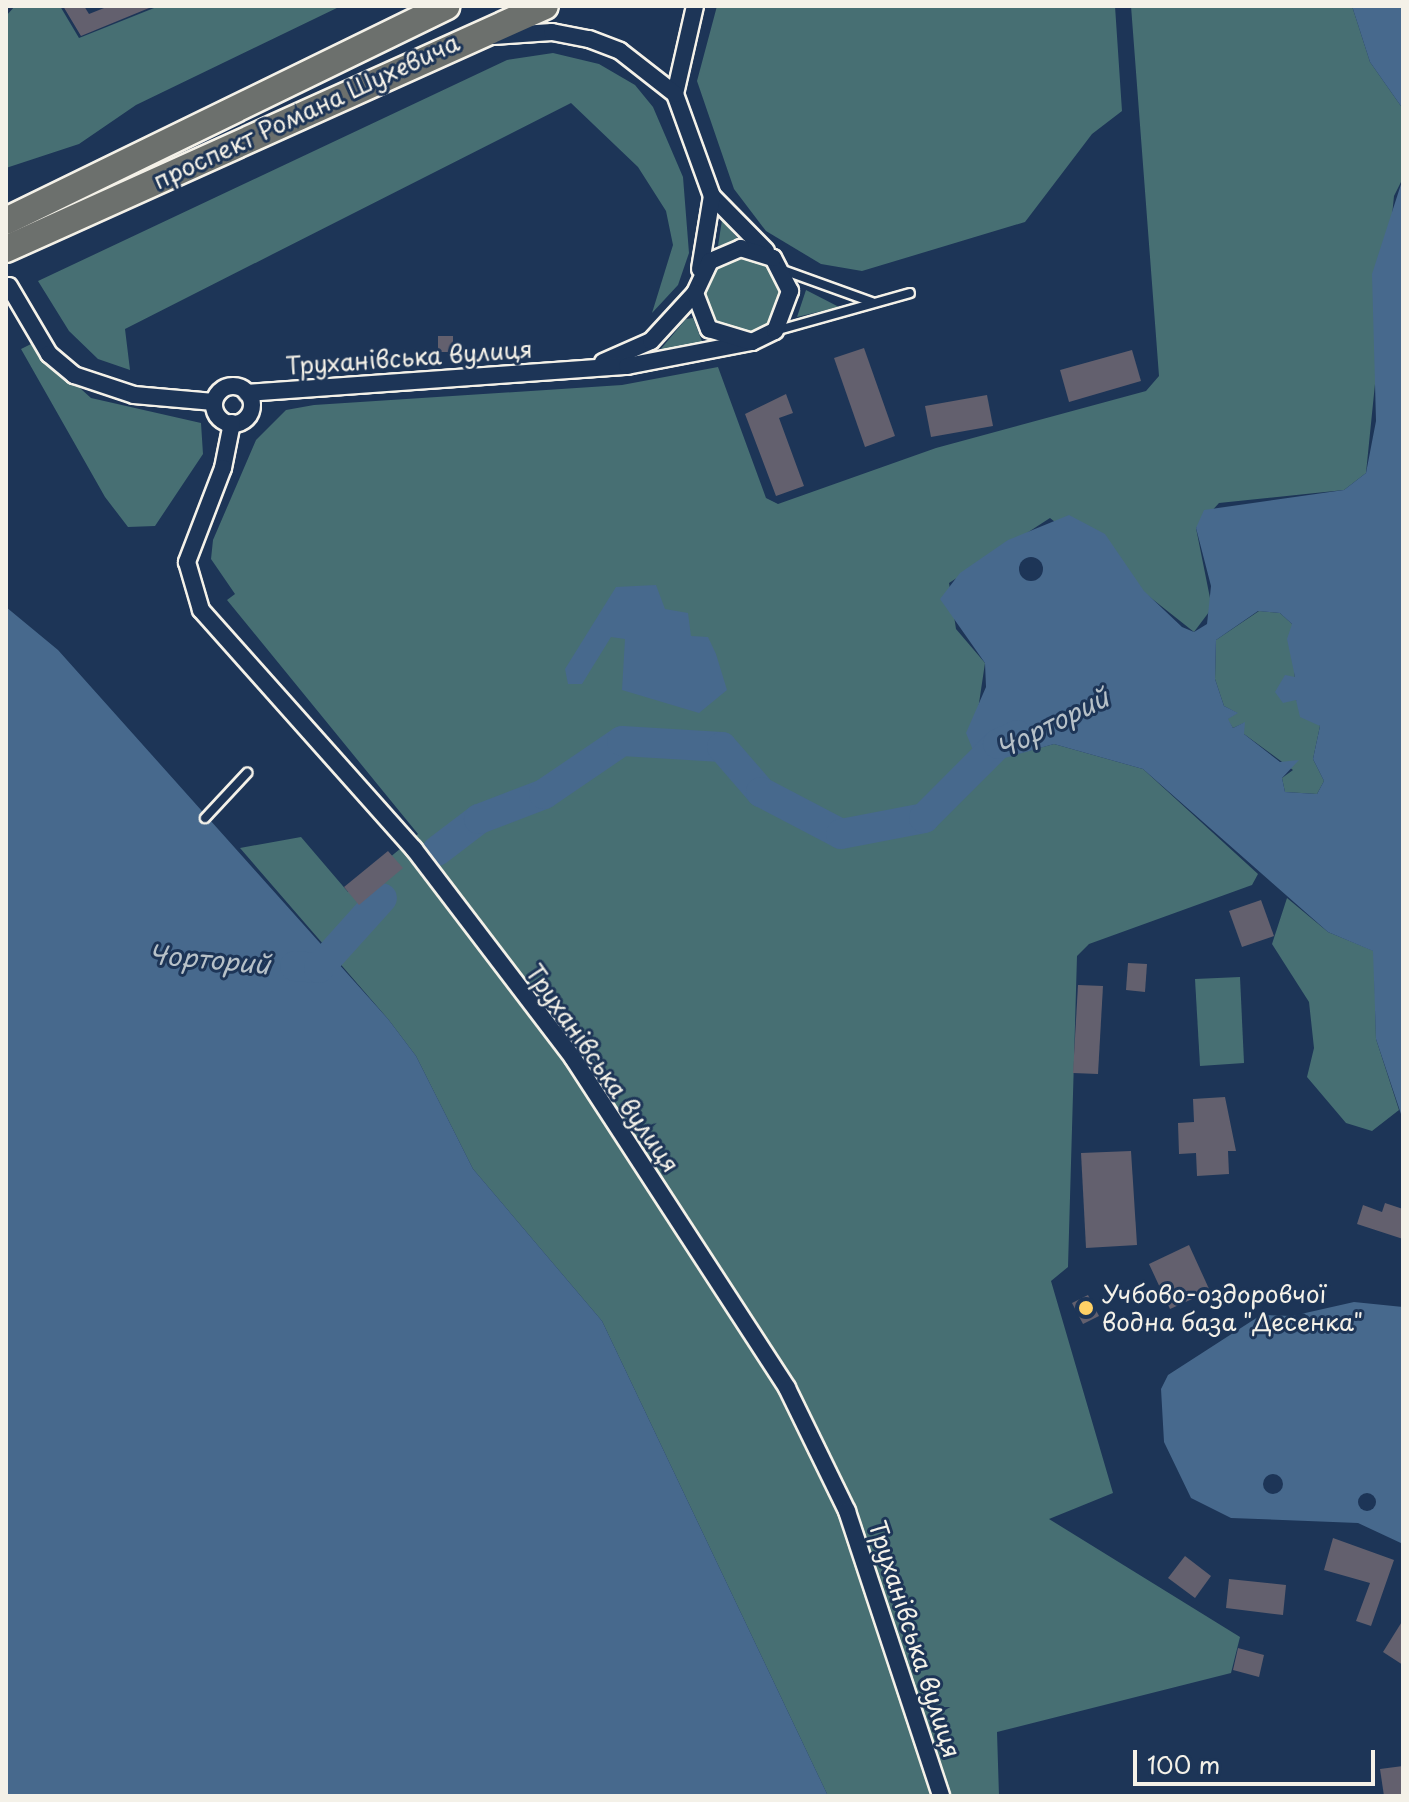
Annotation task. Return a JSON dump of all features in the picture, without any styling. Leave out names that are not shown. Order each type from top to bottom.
[{"type":"main road","name":"проспект Романа Шухевича","points":[[64,208],[446,6]]},
{"type":"main road","name":"проспект Романа Шухевича","points":[[64,208],[545,6]]},
{"type":"main road","points":[[6,221],[64,208]]},
{"type":"main road","points":[[6,249],[64,208]]},
{"type":"street","points":[[675,94],[695,6]]},
{"type":"street","points":[[468,37],[552,32],[589,39],[620,51],[675,94],[712,196],[778,264],[788,312],[775,331],[752,342],[727,341],[709,329],[697,286],[712,196]]},
{"type":"street","points":[[697,286],[719,254],[741,248],[778,264]]},
{"type":"street","points":[[9,286],[49,354],[74,375],[134,395],[214,402]]},
{"type":"street","name":"Труханівська вулиця","points":[[574,370],[651,341],[697,286]]},
{"type":"street","name":"Труханівська вулиця","points":[[247,393],[574,370],[752,342]]},
{"type":"street","points":[[228,387],[247,393],[249,413],[232,423],[218,416],[214,402],[228,387]]},
{"type":"street","name":"Труханівська вулиця","points":[[232,423],[223,468],[187,562],[190,588],[201,610],[401,837],[573,1058],[787,1388],[847,1511],[941,1796]]},
{"type":"lane","points":[[778,264],[873,303]]},
{"type":"lane","points":[[775,331],[910,293]]},
{"type":"lane","points":[[205,818],[247,773]]},
{"type":"green space","points":[[15,6],[60,6],[79,38],[159,6],[341,6],[136,105],[79,144],[6,168],[6,16]]},
{"type":"green space","points":[[717,6],[1115,6],[1122,111],[1092,134],[1025,222],[862,271],[821,264],[766,231],[734,189],[697,81]]},
{"type":"green space","points":[[1131,6],[1352,6],[1370,62],[1403,109],[1403,178],[1394,196],[1366,473],[1344,490],[1219,503],[1196,528],[1212,608],[1194,632],[1050,518],[949,583],[956,629],[985,663],[978,710],[1017,754],[1054,744],[1143,769],[1258,874],[1252,885],[1089,944],[1077,956],[1068,1267],[1051,1281],[1113,1493],[1049,1519],[1240,1637],[1231,1673],[997,1732],[999,1796],[828,1796],[602,1321],[473,1169],[416,1056],[388,1019],[240,848],[301,837],[348,892],[418,834],[227,600],[235,594],[211,559],[213,540],[256,440],[286,410],[314,405],[622,385],[718,367],[766,498],[778,504],[936,448],[1146,391],[1159,376]]},
{"type":"green space","points":[[553,53],[599,64],[635,85],[653,107],[683,177],[689,253],[678,285],[652,313],[673,245],[666,211],[638,167],[571,103],[125,329],[130,370],[98,359],[69,331],[38,281],[507,60]]},
{"type":"green space","points":[[722,220],[739,240],[718,246]]},
{"type":"green space","points":[[736,258],[750,258],[764,264],[774,274],[780,295],[778,309],[764,326],[750,332],[736,332],[722,326],[712,316],[706,302],[706,288],[712,274],[722,264]]},
{"type":"green space","points":[[806,290],[839,307],[797,317]]},
{"type":"green space","points":[[693,318],[703,344],[659,351],[686,319]]},
{"type":"green space","points":[[31,344],[91,398],[201,423],[203,454],[155,526],[128,527],[105,497],[21,349]]},
{"type":"green space","points":[[1259,611],[1280,613],[1292,624],[1296,700],[1320,726],[1313,759],[1324,781],[1317,794],[1285,792],[1282,778],[1293,770],[1244,734],[1244,723],[1233,728],[1227,719],[1237,713],[1224,706],[1215,679],[1216,640]]},
{"type":"green space","points":[[1287,898],[1328,932],[1374,951],[1376,1039],[1399,1110],[1372,1131],[1346,1123],[1307,1077],[1314,1048],[1309,1002],[1272,944]]},
{"type":"green space","points":[[1240,977],[1244,1063],[1200,1066],[1195,979]]},
{"type":"water","points":[[1352,6],[1403,6],[1403,109],[1370,62]]},
{"type":"water","points":[[1403,178],[1403,1120],[1376,1039],[1373,951],[1328,932],[1143,769],[1054,744],[994,761],[975,755],[966,733],[986,687],[985,663],[940,599],[960,573],[1008,540],[1069,515],[1105,534],[1144,591],[1182,627],[1194,632],[1207,624],[1211,586],[1196,528],[1204,510],[1344,490],[1366,473],[1376,421],[1372,274]],"holes":[[[1258,611],[1280,613],[1292,624],[1287,639],[1295,677],[1285,675],[1275,692],[1283,703],[1296,700],[1300,717],[1320,726],[1313,759],[1324,781],[1317,794],[1285,792],[1282,778],[1299,760],[1280,762],[1244,734],[1245,722],[1233,728],[1228,719],[1238,713],[1224,706],[1215,679],[1216,640]]]},
{"type":"water","points":[[656,585],[665,609],[688,613],[691,636],[708,637],[716,654],[727,690],[699,713],[622,690],[625,639],[611,637],[582,684],[568,684],[565,669],[616,587]]},
{"type":"water","points":[[6,607],[58,650],[388,1019],[416,1056],[473,1169],[602,1321],[828,1796],[6,1796]]},
{"type":"water","points":[[1354,1302],[1403,1307],[1403,1544],[1358,1523],[1231,1518],[1191,1498],[1164,1442],[1161,1389],[1168,1375],[1261,1315],[1292,1316]]},
{"type":"pier","points":[[1031,557],[1042,564],[1043,569],[1036,580],[1031,581],[1020,574],[1019,569],[1026,558]]},
{"type":"pier","points":[[1301,1313],[1310,1322],[1301,1331],[1292,1322]]},
{"type":"pier","points":[[1273,1474],[1280,1477],[1283,1484],[1280,1491],[1273,1494],[1266,1491],[1263,1484],[1266,1477]]},
{"type":"pier","points":[[1367,1493],[1376,1502],[1367,1511],[1358,1502]]},
{"type":"building","points":[[63,6],[84,6],[89,14],[109,6],[154,6],[81,36]]},
{"type":"building","points":[[438,336],[453,336],[453,352],[438,352]]},
{"type":"building","points":[[864,348],[895,436],[865,447],[834,358]]},
{"type":"building","points":[[1132,350],[1141,381],[1069,402],[1060,370]]},
{"type":"building","points":[[786,394],[793,413],[779,418],[804,486],[776,496],[745,414]]},
{"type":"building","points":[[987,395],[993,426],[931,437],[925,406]]},
{"type":"building","points":[[388,851],[403,868],[359,905],[344,887]]},
{"type":"building","points":[[1261,900],[1274,936],[1242,947],[1229,911]]},
{"type":"building","points":[[1128,963],[1147,964],[1145,992],[1126,990]]},
{"type":"building","points":[[1078,985],[1103,986],[1098,1074],[1073,1073]]},
{"type":"building","points":[[1225,1097],[1236,1151],[1228,1151],[1229,1174],[1197,1176],[1196,1153],[1179,1154],[1178,1123],[1194,1122],[1193,1099]]},
{"type":"building","points":[[1131,1151],[1137,1245],[1086,1248],[1081,1153]]},
{"type":"building","points":[[1385,1203],[1403,1209],[1403,1239],[1357,1224],[1363,1205],[1382,1212]]},
{"type":"building","points":[[1189,1245],[1210,1291],[1170,1309],[1149,1264]]},
{"type":"building","points":[[1088,1295],[1099,1316],[1083,1324],[1072,1303]]},
{"type":"building","points":[[1333,1538],[1394,1560],[1371,1626],[1356,1621],[1370,1583],[1324,1570]]},
{"type":"building","points":[[1185,1556],[1211,1576],[1195,1598],[1168,1578]]},
{"type":"building","points":[[1229,1579],[1286,1585],[1283,1615],[1226,1608]]},
{"type":"building","points":[[1403,1620],[1403,1665],[1383,1652]]},
{"type":"building","points":[[1238,1648],[1264,1655],[1259,1677],[1233,1670]]},
{"type":"building","points":[[1403,1766],[1403,1796],[1384,1796],[1380,1769]]},
{"type":"waterway","name":"Чорторий","points":[[437,851],[479,819],[544,794],[622,741],[722,747],[761,792],[841,834],[924,818],[998,744],[1017,735]]},
{"type":"waterway","name":"Чорторий","points":[[295,966],[319,968],[382,898]]},
{"type":"place","name":"Учбово-оздоровчої водна база \"Десенка\"","points":[[1086,1308]]}]
